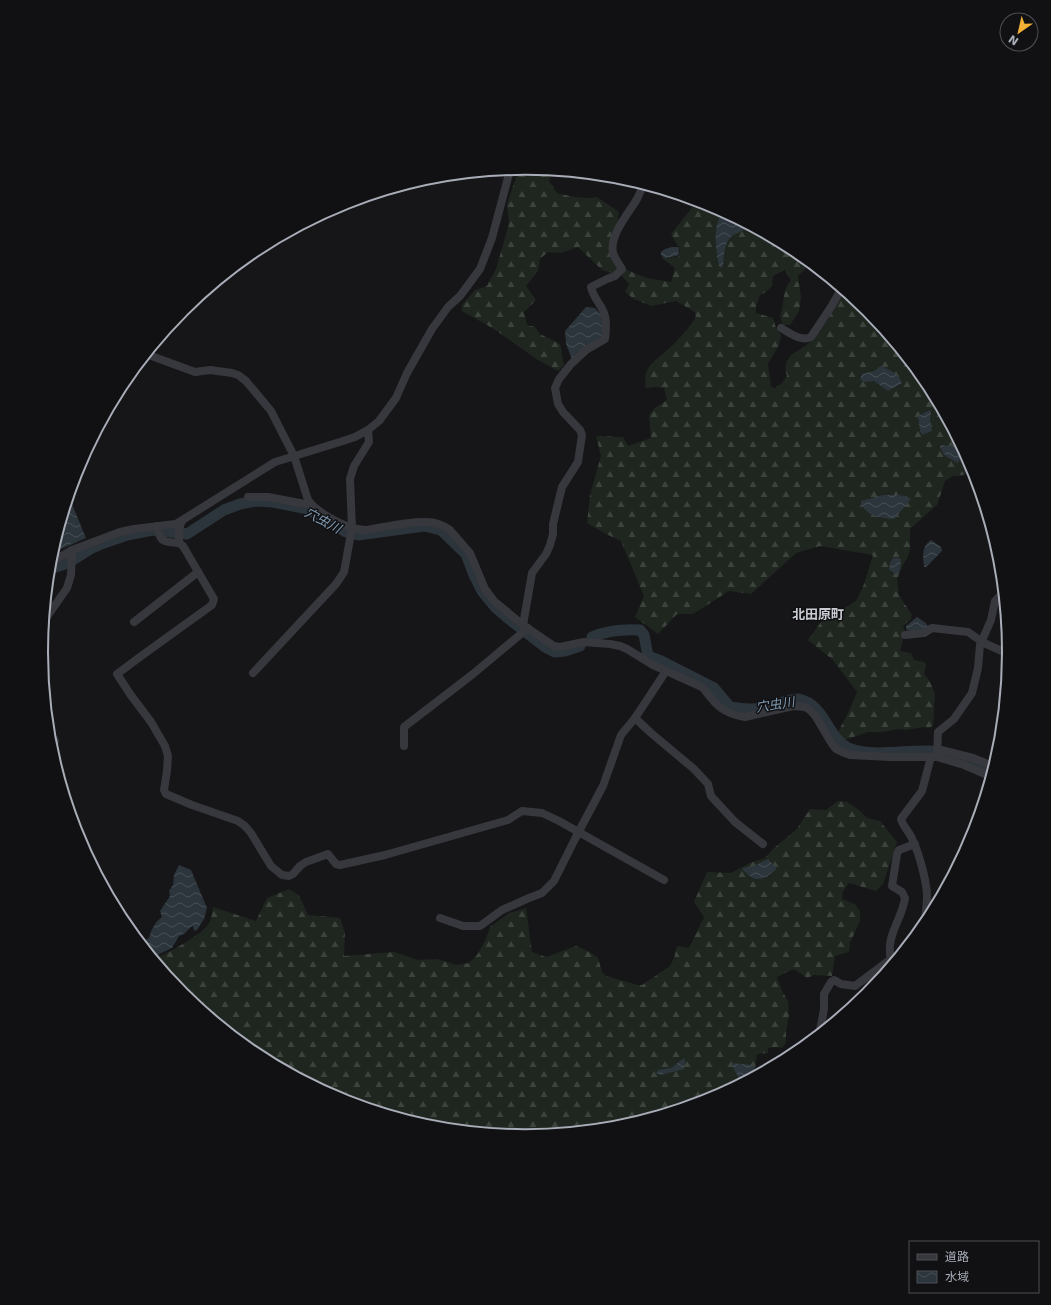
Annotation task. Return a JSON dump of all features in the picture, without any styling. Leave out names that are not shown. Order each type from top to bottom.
[{"type":"street","points":[[57,560],[72,550],[120,532],[176,524],[275,462],[355,437],[368,430],[379,421],[396,398],[432,329],[448,307],[460,296],[480,269],[492,238],[509,176]]},
{"type":"street","points":[[404,746],[404,727],[473,674],[525,627],[532,573],[546,554],[550,545],[553,534],[553,524],[562,487],[578,462],[582,435],[580,430],[562,412],[558,404],[556,388],[559,379],[571,364],[586,350],[606,339],[607,330],[605,315],[593,295],[592,287],[615,276],[622,269],[613,252],[612,242],[624,219],[638,198],[641,189]]},
{"type":"street","points":[[781,328],[802,338],[806,339],[811,337],[839,293]]},
{"type":"street","points":[[152,356],[195,372],[210,370],[232,373],[238,375],[246,381],[271,411],[294,456],[310,504]]},
{"type":"street","points":[[253,673],[336,584],[344,572],[352,528],[350,479],[354,466],[369,442],[368,430]]},
{"type":"street","points":[[248,497],[268,497],[310,504],[338,522],[352,528],[366,530],[428,522],[440,524],[450,530],[470,553],[485,589],[494,601],[525,627],[554,646],[560,647],[584,642],[620,646],[653,665],[702,687],[715,704],[730,714],[745,717],[793,706],[805,706],[816,717],[836,749],[850,755],[890,757],[935,754],[972,758],[990,765]]},
{"type":"street","points":[[179,543],[179,527],[182,521]]},
{"type":"street","points":[[157,526],[162,540],[166,542],[179,543],[183,546],[214,599],[212,605],[117,674],[151,722],[165,746],[168,756],[164,790],[166,794],[238,821],[251,833],[271,866],[282,875],[290,876],[306,862],[328,854],[336,864],[340,865],[386,855],[508,820],[522,811],[542,813],[559,821],[664,880]]},
{"type":"street","points":[[50,613],[67,588],[71,575],[72,550]]},
{"type":"street","points":[[134,622],[198,572]]},
{"type":"street","points":[[925,914],[927,895],[921,865],[915,844],[909,833],[902,825],[901,819],[922,791],[935,754],[939,730],[954,719],[972,693],[978,668],[981,641],[991,620],[995,601],[1000,596]]},
{"type":"street","points":[[905,635],[924,633],[932,628],[968,632],[981,641],[1003,652]]},
{"type":"street","points":[[440,918],[463,926],[480,926],[502,910],[542,893],[554,881],[578,832],[604,786],[621,735],[635,718],[666,671]]},
{"type":"street","points":[[635,718],[694,769],[708,784],[711,796],[735,822],[763,844]]},
{"type":"street","points":[[935,754],[987,775]]},
{"type":"street","points":[[892,958],[889,953],[889,944],[905,898],[902,892],[892,886],[897,854],[899,850],[915,844]]},
{"type":"street","points":[[821,1027],[824,1009],[824,994],[831,982],[834,980],[841,984],[855,986],[887,965]]},
{"type":"green space","points":[[517,175],[551,176],[549,181],[557,193],[582,198],[597,197],[619,212],[617,227],[611,237],[617,266],[647,278],[671,282],[675,268],[662,258],[678,257],[680,250],[671,234],[694,206],[737,224],[791,255],[807,267],[798,276],[801,298],[799,311],[790,325],[783,325],[780,317],[786,288],[791,280],[785,270],[773,276],[772,286],[760,295],[756,307],[756,313],[773,318],[776,328],[781,335],[779,345],[768,364],[771,387],[775,388],[781,384],[787,376],[786,367],[789,357],[808,344],[820,331],[842,295],[885,338],[923,387],[954,441],[968,472],[964,475],[953,476],[945,481],[937,505],[910,529],[910,550],[897,579],[899,595],[912,615],[911,619],[903,626],[905,632],[900,651],[911,653],[914,660],[924,662],[926,664],[924,674],[929,680],[935,693],[933,726],[928,728],[924,727],[905,730],[899,729],[882,732],[868,732],[845,740],[840,738],[837,734],[857,692],[833,660],[808,640],[821,622],[856,601],[863,587],[873,555],[820,546],[796,553],[751,594],[729,591],[693,614],[677,614],[658,634],[635,617],[644,596],[621,541],[587,523],[590,495],[601,456],[596,436],[623,437],[628,446],[651,438],[649,415],[656,407],[667,400],[664,388],[646,388],[645,376],[652,363],[672,346],[690,326],[695,317],[695,312],[676,301],[651,306],[634,299],[625,292],[629,284],[622,276],[602,270],[578,247],[561,253],[548,252],[540,259],[538,271],[526,286],[536,300],[524,312],[527,325],[535,327],[540,334],[560,344],[564,365],[558,371],[538,360],[494,329],[462,311],[462,305],[475,290],[487,286],[496,269],[509,224],[507,204]]},
{"type":"green space","points":[[838,801],[847,802],[859,810],[867,818],[880,821],[897,842],[883,884],[876,891],[849,883],[843,891],[842,899],[855,904],[860,911],[860,921],[850,943],[849,952],[835,956],[832,976],[814,975],[807,978],[794,969],[777,977],[782,991],[788,1001],[789,1015],[786,1043],[782,1048],[768,1048],[768,1053],[757,1054],[755,1071],[708,1094],[679,1105],[619,1121],[557,1129],[494,1129],[432,1121],[372,1105],[314,1081],[260,1050],[211,1012],[188,990],[159,958],[160,956],[201,932],[211,919],[213,907],[256,921],[267,898],[289,889],[299,895],[308,915],[340,918],[345,933],[344,956],[394,952],[418,960],[437,959],[457,965],[469,963],[477,955],[486,939],[490,927],[509,913],[526,908],[532,952],[546,957],[576,946],[588,951],[598,958],[602,972],[606,976],[642,985],[670,966],[677,946],[689,948],[704,917],[694,902],[707,872],[731,873],[750,863],[765,858],[773,849],[797,829],[810,809],[826,810]]},
{"type":"water","points":[[720,217],[745,229],[732,236],[727,242],[723,266],[721,268],[719,266],[716,246],[716,232]]},
{"type":"water","points":[[678,247],[679,252],[677,256],[664,258],[661,255],[661,252],[665,249]]},
{"type":"water","points":[[586,307],[595,308],[603,317],[604,335],[577,353],[572,359],[566,344],[565,331]]},
{"type":"water","points":[[880,366],[893,372],[899,377],[902,383],[888,391],[874,381],[864,382],[860,379],[862,374],[875,371]]},
{"type":"water","points":[[930,410],[932,431],[922,435],[918,416]]},
{"type":"water","points":[[941,445],[957,447],[961,457],[958,463],[947,457],[940,447]]},
{"type":"water","points":[[883,495],[899,495],[911,499],[894,519],[875,516],[867,512],[861,504],[861,501]]},
{"type":"water","points":[[72,503],[86,538],[59,550]]},
{"type":"water","points":[[931,540],[941,547],[942,551],[926,567],[924,567],[924,549]]},
{"type":"water","points":[[893,558],[901,559],[898,575],[889,570],[890,563]]},
{"type":"water","points":[[917,617],[926,623],[929,629],[909,631],[906,629],[906,626]]},
{"type":"water","points":[[768,859],[776,870],[763,878],[756,879],[743,870],[743,868],[754,866]]},
{"type":"water","points":[[179,865],[191,870],[207,908],[204,919],[197,930],[194,931],[193,926],[191,927],[184,934],[179,936],[172,948],[159,954],[158,957],[145,940],[149,938],[157,921],[162,917],[160,911],[170,896],[169,891],[173,885],[174,875]]},
{"type":"water","points":[[685,1058],[684,1069],[661,1075],[656,1073],[658,1070],[673,1067]]},
{"type":"water","points":[[731,1063],[752,1065],[754,1067],[752,1073],[740,1079]]},
{"type":"waterway","name":"穴虫川","points":[[56,567],[68,563],[101,544],[127,535],[153,530],[187,534],[224,510],[240,504],[256,501],[273,502],[308,509],[346,532],[358,535],[424,526],[441,530],[466,554],[482,591],[495,607],[509,619],[545,647],[555,652],[565,651],[580,646]]},
{"type":"waterway","name":"穴虫川","points":[[592,637],[616,630],[640,630],[644,635],[648,656],[714,688],[730,707],[759,709],[795,699],[808,702],[821,715],[836,738],[851,749],[869,753],[921,751],[938,752],[962,759],[988,770]]},
{"type":"district","name":"北田原町","points":[[818,614]]}]
